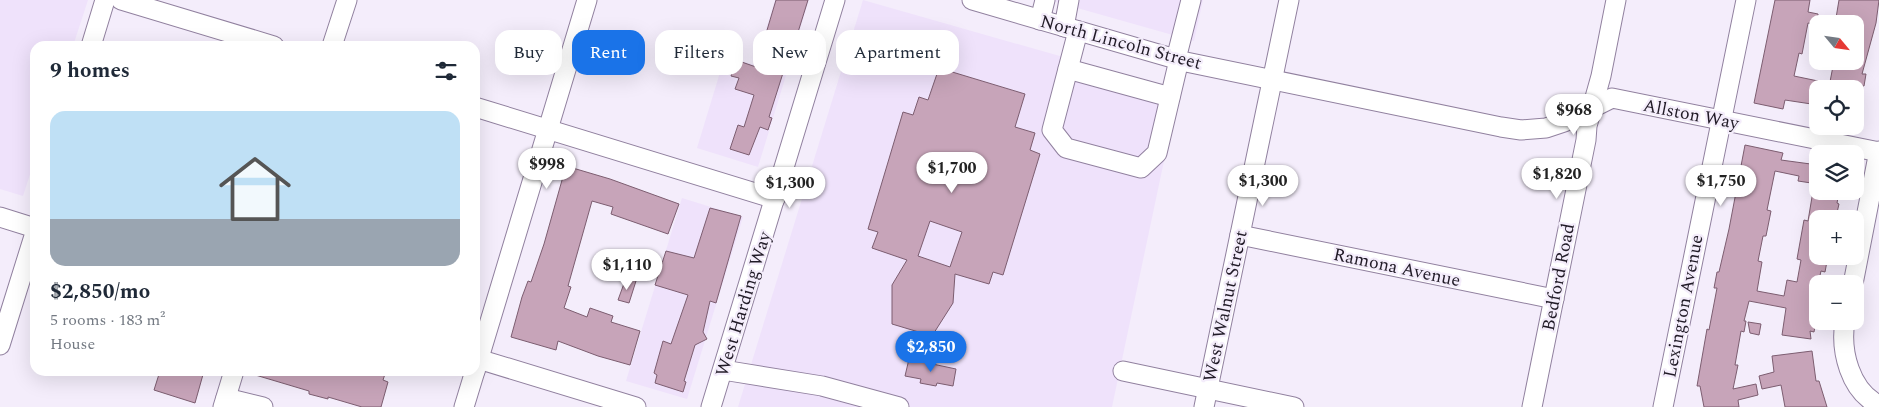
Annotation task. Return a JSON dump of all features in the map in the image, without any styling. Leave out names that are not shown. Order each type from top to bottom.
[{"type":"street","points":[[93,41],[105,0]]},
{"type":"street","points":[[121,0],[257,41]]},
{"type":"street","points":[[334,41],[346,0]]},
{"type":"street","points":[[480,352],[587,0]]},
{"type":"street","name":"West Harding Way","points":[[711,407],[835,0]]},
{"type":"street","points":[[1040,20],[1045,0]]},
{"type":"street","points":[[1070,0],[1071,29],[1068,69],[1052,130],[1066,148],[1141,168],[1157,153],[1191,0]]},
{"type":"street","name":"West Walnut Street","points":[[1206,398],[1289,0]]},
{"type":"street","name":"Bedford Road","points":[[1532,407],[1592,108],[1601,76],[1616,0]]},
{"type":"street","name":"Lexington Avenue","points":[[1663,407],[1746,0]]},
{"type":"street","name":"North Lincoln Street","points":[[977,1],[1177,59],[1272,79]]},
{"type":"street","points":[[1068,69],[1170,97]]},
{"type":"street","name":"Allston Way","points":[[1272,79],[1501,128],[1521,130],[1546,128],[1564,122],[1612,98],[1879,152]]},
{"type":"street","points":[[480,109],[775,199]]},
{"type":"street","points":[[1855,275],[1879,152]]},
{"type":"street","points":[[0,217],[30,226]]},
{"type":"street","name":"Ramona Avenue","points":[[1240,235],[1554,299]]},
{"type":"street","points":[[0,345],[30,249]]},
{"type":"street","points":[[1845,330],[1844,348],[1849,368],[1861,389],[1872,401],[1879,405]]},
{"type":"street","points":[[480,366],[636,407]]},
{"type":"street","points":[[723,370],[822,386],[899,407]]},
{"type":"street","points":[[1122,371],[1206,398],[1294,407]]},
{"type":"street","points":[[233,376],[225,402],[263,407]]},
{"type":"street","points":[[464,407],[473,376]]},
{"type":"shaded area","points":[[0,0],[88,0],[75,41],[30,41],[30,174],[23,196],[0,189]]},
{"type":"shaded area","points":[[775,0],[809,0],[800,30],[766,30]]},
{"type":"shaded area","points":[[863,0],[1179,90],[1112,407],[738,407],[840,75],[959,75],[959,30],[854,30]]},
{"type":"shaded area","points":[[1049,0],[1203,0],[1194,41]]},
{"type":"shaded area","points":[[743,61],[753,64],[753,75],[786,75],[758,167],[697,148],[719,75],[743,75]]},
{"type":"shaded area","points":[[682,198],[743,217],[687,399],[626,381]]},
{"type":"building","points":[[776,0],[808,0],[799,30],[767,30]]},
{"type":"building","points":[[1775,0],[1810,0],[1808,12],[1818,15],[1809,15],[1802,54],[1799,53],[1794,76],[1813,80],[1809,80],[1809,104],[1785,100],[1783,109],[1754,103]]},
{"type":"building","points":[[1839,0],[1879,0],[1876,23],[1864,67],[1864,15],[1836,15]]},
{"type":"building","points":[[743,62],[753,66],[753,75],[782,75],[769,117],[772,118],[768,130],[760,127],[749,155],[730,149],[738,125],[744,127],[754,95],[735,89],[739,78],[731,76],[743,75]]},
{"type":"building","points":[[1832,70],[1863,70],[1862,74],[1866,74],[1864,86],[1864,80],[1830,80]]},
{"type":"building","points":[[959,74],[1025,94],[1015,127],[1035,133],[1030,150],[1040,154],[1003,275],[993,272],[989,284],[955,274],[953,303],[932,336],[892,324],[892,285],[907,260],[872,248],[878,232],[868,229],[903,112],[913,115],[919,97],[928,100],[937,75]],"holes":[[[930,221],[962,232],[950,267],[918,256]]]},
{"type":"building","points":[[1745,145],[1783,153],[1781,160],[1809,164],[1809,183],[1798,181],[1799,176],[1775,171],[1767,210],[1771,211],[1758,261],[1762,262],[1757,291],[1784,296],[1787,280],[1797,282],[1801,260],[1797,259],[1804,220],[1808,221],[1809,215],[1809,265],[1826,265],[1825,272],[1821,271],[1820,275],[1809,275],[1809,330],[1814,330],[1814,332],[1810,331],[1811,339],[1782,335],[1786,308],[1749,301],[1744,321],[1746,321],[1744,332],[1741,331],[1735,365],[1738,365],[1733,389],[1756,384],[1758,395],[1738,400],[1739,407],[1704,407],[1700,386],[1697,386],[1707,329],[1709,330],[1717,288],[1714,288],[1717,272],[1719,272]]},
{"type":"building","points":[[566,166],[610,179],[679,204],[668,234],[611,214],[613,207],[592,201],[568,286],[571,287],[564,308],[587,317],[590,308],[613,316],[611,322],[640,331],[630,365],[598,356],[558,341],[556,350],[511,337],[522,297],[528,281],[531,282],[544,244]]},
{"type":"building","points":[[1812,200],[1838,200],[1837,203],[1839,204],[1838,210],[1810,210]]},
{"type":"building","points":[[710,208],[741,216],[716,303],[710,301],[703,332],[707,339],[695,345],[684,381],[686,382],[683,392],[655,383],[657,375],[654,373],[663,341],[671,344],[688,295],[655,285],[666,251],[694,258]]},
{"type":"building","points":[[626,278],[636,281],[629,303],[618,300]]},
{"type":"building","points":[[1748,322],[1761,324],[1759,335],[1750,333]]},
{"type":"building","points":[[1812,351],[1816,381],[1819,381],[1827,407],[1785,407],[1781,385],[1762,389],[1759,376],[1774,372],[1772,356]]},
{"type":"building","points":[[909,359],[956,369],[953,386],[937,383],[936,386],[920,383],[921,379],[905,376]]},
{"type":"building","points":[[158,376],[203,376],[195,403],[154,390]]},
{"type":"building","points":[[259,376],[384,376],[383,380],[388,382],[381,407],[362,407],[328,397],[328,399],[309,394],[309,391]]}]
